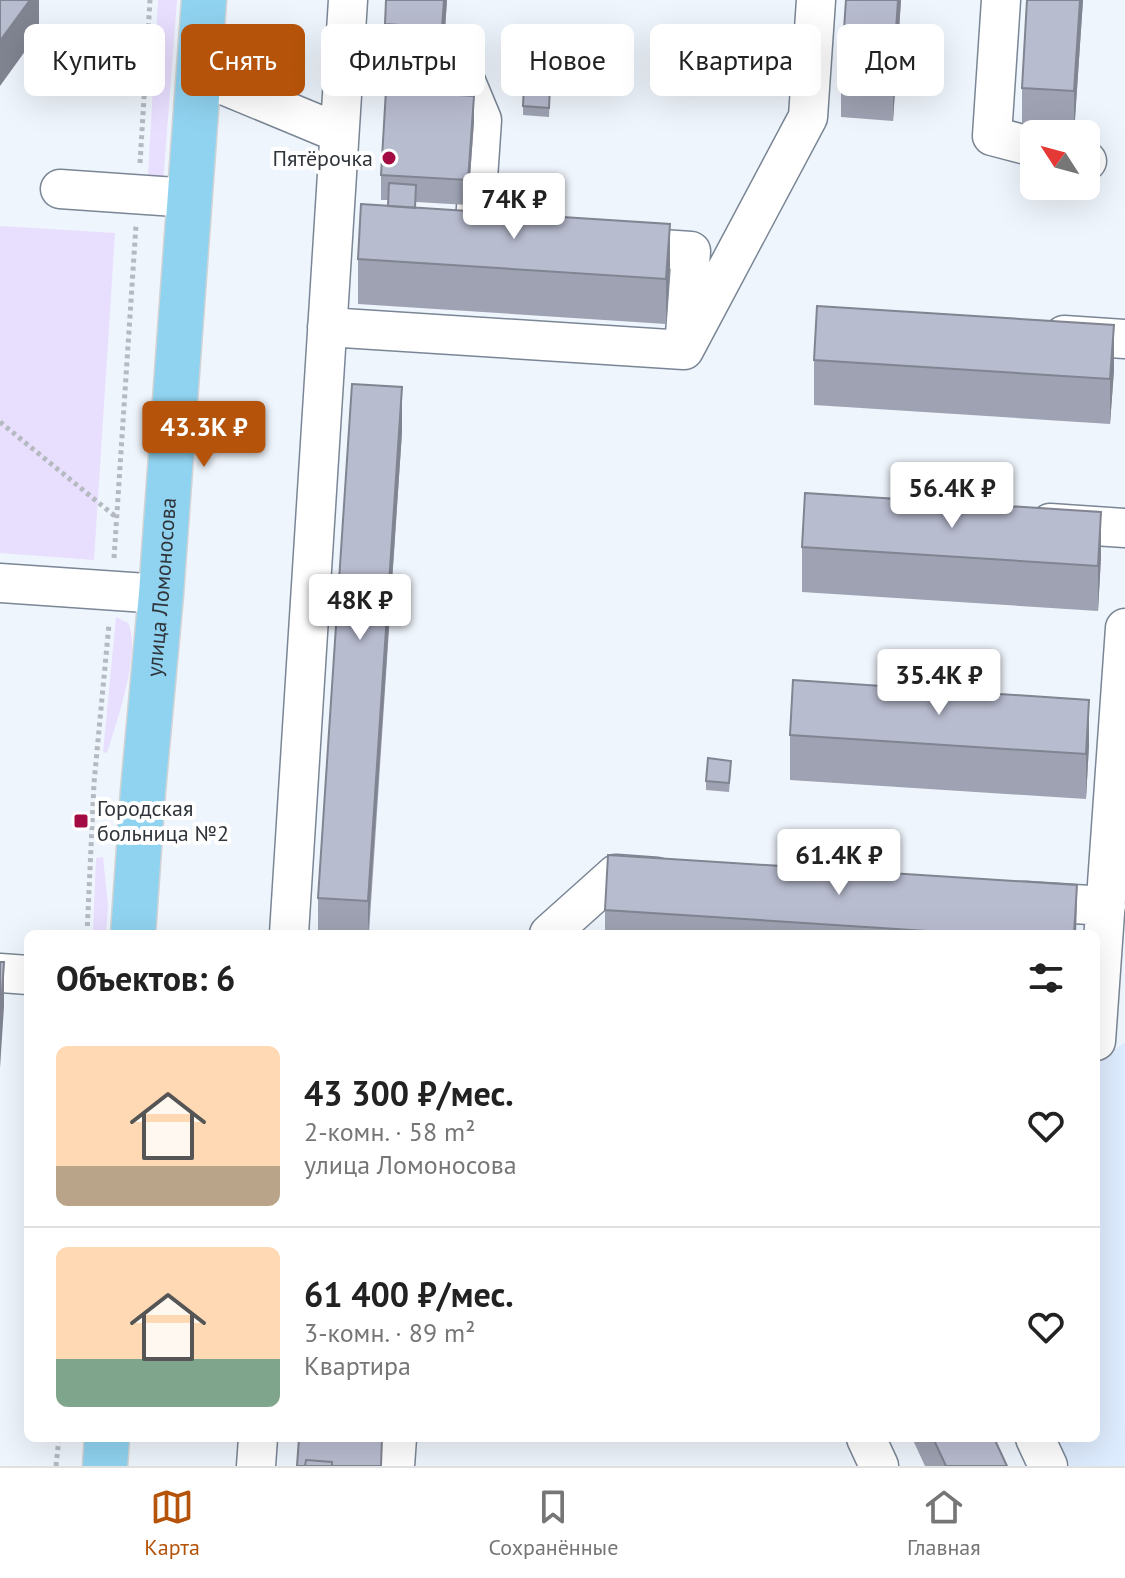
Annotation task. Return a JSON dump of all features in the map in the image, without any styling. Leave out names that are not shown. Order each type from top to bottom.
[{"type":"main road","name":"улица Ломоносова","points":[[202,24],[204,0]]},
{"type":"main road","name":"улица Ломоносова","points":[[133,930],[197,96]]},
{"type":"main road","points":[[105,1466],[107,1442]]},
{"type":"street","points":[[289,930],[348,0]]},
{"type":"street","points":[[684,350],[808,117],[816,0]]},
{"type":"street","points":[[1001,0],[992,136],[1020,143]]},
{"type":"street","points":[[250,96],[339,133]]},
{"type":"street","points":[[472,96],[482,120],[475,237]]},
{"type":"street","points":[[60,189],[190,198]]},
{"type":"street","points":[[582,244],[691,251],[684,350]]},
{"type":"street","points":[[327,327],[684,350]]},
{"type":"street","points":[[1034,333],[1125,339]]},
{"type":"street","points":[[1018,521],[1125,528]]},
{"type":"street","points":[[0,583],[161,594]]},
{"type":"street","points":[[1100,987],[1106,906],[1103,714],[1125,628]]},
{"type":"street","points":[[553,930],[616,874],[695,879]]},
{"type":"street","points":[[996,899],[1106,906]]},
{"type":"street","points":[[0,973],[24,975]]},
{"type":"street","points":[[256,1466],[258,1442]]},
{"type":"street","points":[[395,1466],[397,1442]]},
{"type":"street","points":[[868,1442],[879,1466]]},
{"type":"street","points":[[1037,1442],[1048,1466]]},
{"type":"path","points":[[87,930],[94,783],[112,591],[150,0]]},
{"type":"path","points":[[0,422],[117,518]]},
{"type":"path","points":[[56,1466],[59,1442]]},
{"type":"shaded area","points":[[158,0],[177,0],[161,210],[146,210],[153,96],[165,96],[165,24],[157,24]]},
{"type":"shaded area","points":[[0,226],[115,233],[94,560],[0,553]]},
{"type":"shaded area","points":[[116,617],[128,623],[132,651],[126,687],[107,753],[103,752]]},
{"type":"shaded area","points":[[103,857],[108,906],[106,930],[93,930],[96,858]]},
{"type":"shaded area","points":[[1125,1043],[1125,1466],[1070,1466],[1059,1442],[1100,1442],[1100,1058]]},
{"type":"building","points":[[0,0],[30,0],[0,41]]},
{"type":"building","points":[[386,0],[444,0],[442,24],[385,24]]},
{"type":"building","points":[[846,0],[898,0],[896,24],[844,24]]},
{"type":"building","points":[[1027,0],[1080,0],[1074,91],[1022,88]]},
{"type":"building","points":[[386,96],[474,96],[468,180],[381,175]]},
{"type":"building","points":[[523,96],[550,96],[549,108],[523,106]]},
{"type":"building","points":[[389,183],[416,185],[415,208],[388,206]]},
{"type":"building","points":[[361,204],[670,224],[666,279],[358,259]]},
{"type":"building","points":[[817,306],[1114,325],[1110,379],[814,360]]},
{"type":"building","points":[[352,384],[402,387],[368,901],[318,898]]},
{"type":"building","points":[[805,493],[1101,512],[1098,566],[802,547]]},
{"type":"building","points":[[793,680],[1089,700],[1086,754],[790,735]]},
{"type":"building","points":[[708,758],[731,761],[729,783],[706,781]]},
{"type":"building","points":[[608,855],[1077,885],[1074,930],[912,930],[605,910]]},
{"type":"building","points":[[0,962],[4,962],[0,1023]]},
{"type":"building","points":[[299,1442],[382,1442],[381,1466],[332,1466],[332,1462],[306,1460],[305,1466],[297,1466]]},
{"type":"building","points":[[935,1442],[996,1442],[1007,1466],[946,1466]]},
{"type":"building","points":[[306,1460],[332,1462],[332,1466],[305,1466]]},
{"type":"place","name":"Пятёрочка","points":[[389,158]]},
{"type":"place","name":"Городская больница №2","points":[[81,821]]}]
